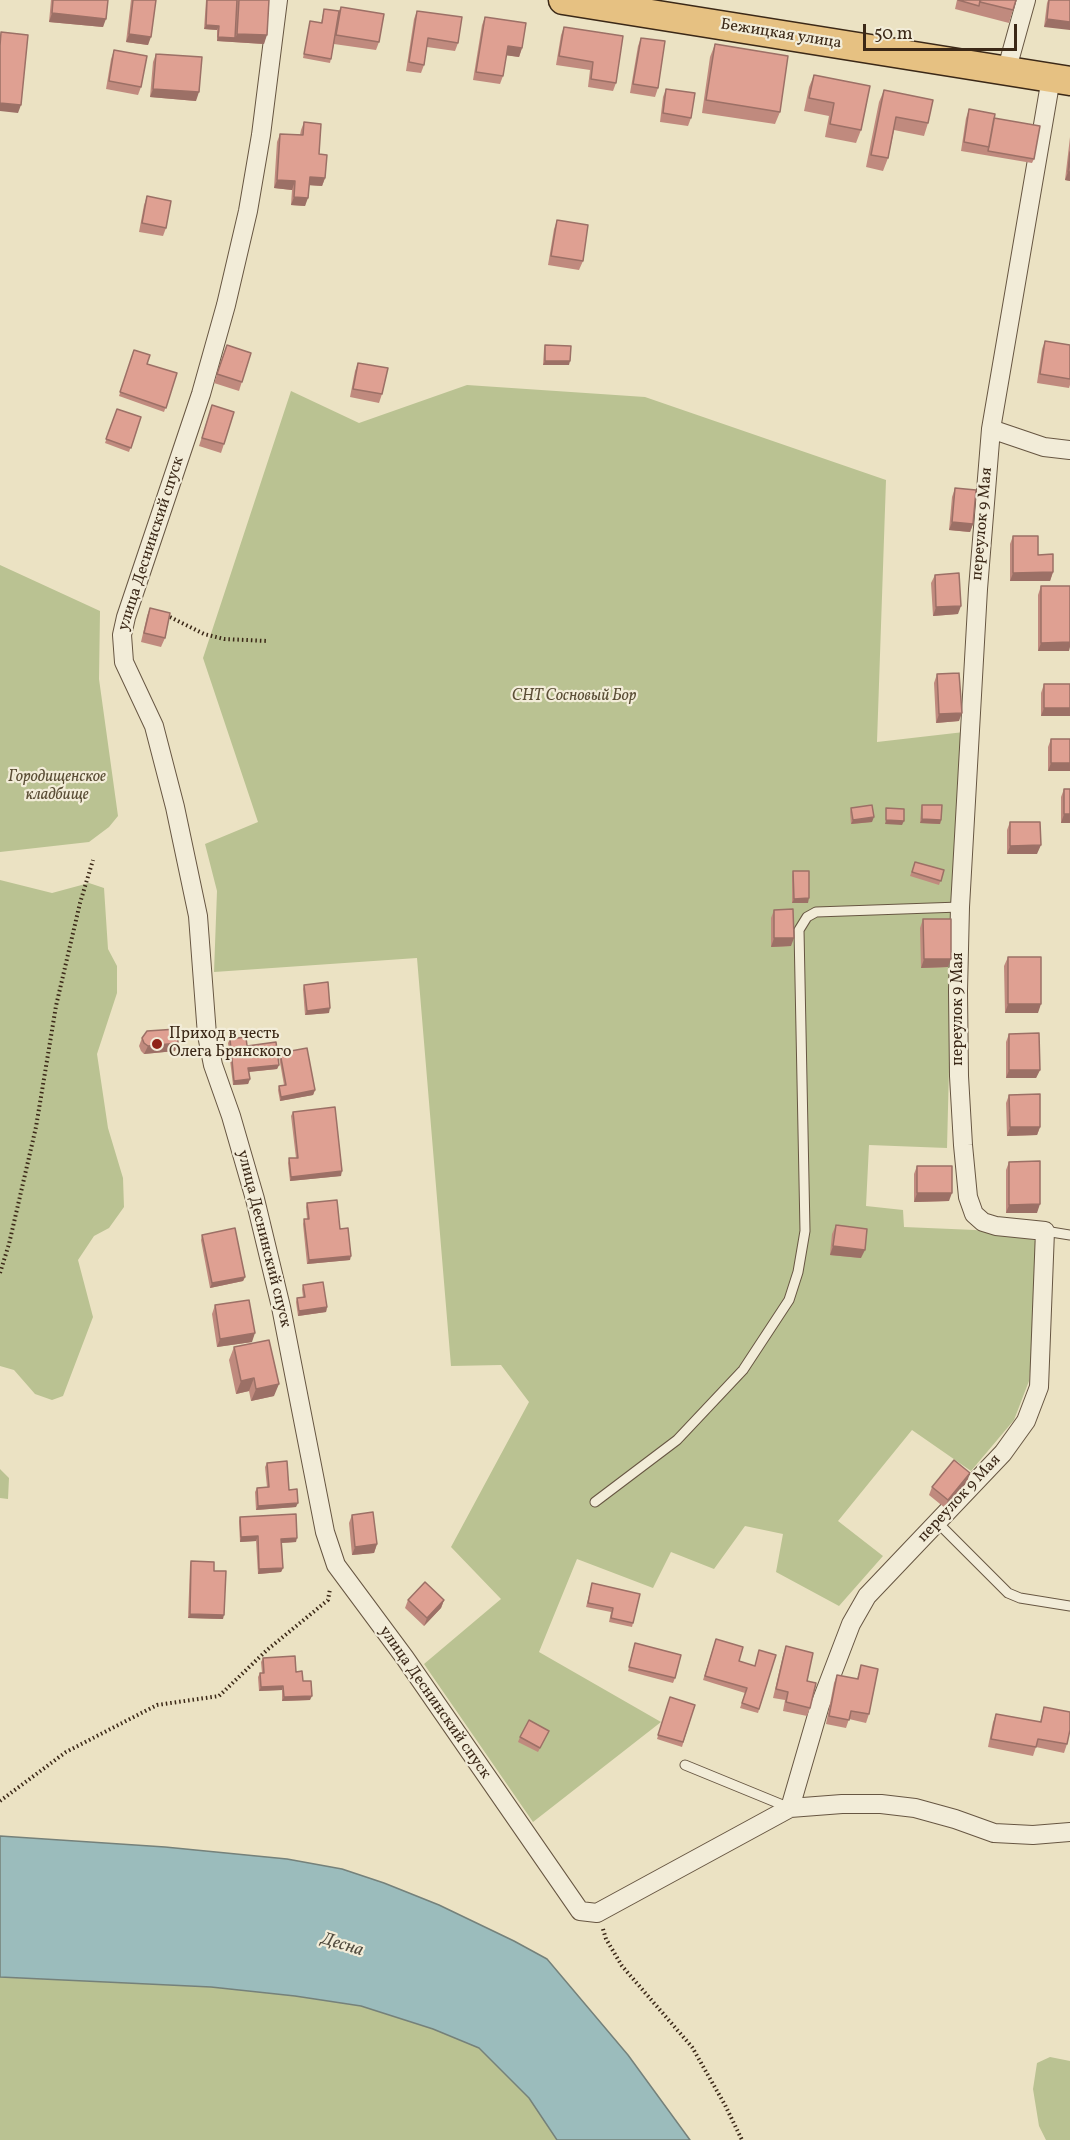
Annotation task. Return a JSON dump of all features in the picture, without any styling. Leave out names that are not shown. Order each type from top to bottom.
[{"type":"main road","name":"Бежицкая улица","points":[[563,0],[1061,80]]},
{"type":"street","name":"улица Деснинский спуск","points":[[278,0],[248,211],[226,305],[201,394],[122,635],[124,662],[154,726],[176,807],[198,916],[207,1035],[213,1065],[231,1116],[255,1199],[281,1307],[325,1532],[336,1565],[405,1658],[580,1911],[597,1914]]},
{"type":"street","points":[[1006,72],[1026,0]]},
{"type":"street","name":"переулок 9 Мая","points":[[790,1808],[820,1705],[851,1624],[867,1596],[1003,1453],[1026,1421],[1039,1387],[1045,1231],[996,1226],[983,1222],[974,1214],[968,1197],[959,1076],[960,907],[978,588],[991,429],[1061,80]]},
{"type":"street","points":[[991,429],[1044,447],[1070,450]]},
{"type":"street","points":[[597,1914],[790,1808],[881,1804],[915,1808],[1004,1834],[1033,1835],[1070,1832]]},
{"type":"lane","points":[[595,1502],[677,1440],[743,1370],[789,1300],[798,1272],[805,1231],[799,930],[807,917],[816,912],[960,907]]},
{"type":"lane","points":[[1045,1231],[1070,1235]]},
{"type":"lane","points":[[938,1523],[1008,1593],[1020,1598],[1070,1606]]},
{"type":"lane","points":[[685,1765],[790,1808]]},
{"type":"path","points":[[131,604],[171,616],[204,633],[224,639],[268,641]]},
{"type":"path","points":[[0,1273],[36,1127],[56,1006],[80,903],[93,860]]},
{"type":"path","points":[[0,1801],[66,1752],[157,1705],[219,1696],[267,1650],[328,1600],[336,1565]]},
{"type":"path","points":[[597,1914],[606,1939],[622,1966],[692,2047],[742,2140]]},
{"type":"green space","name":"СНТ Сосновый Бор","points":[[467,385],[645,397],[886,480],[877,742],[964,732],[955,829],[947,1148],[869,1145],[866,1206],[903,1210],[904,1227],[975,1230],[1036,1240],[1042,1255],[1029,1381],[1014,1420],[971,1471],[912,1430],[838,1521],[883,1556],[839,1606],[776,1572],[783,1534],[745,1526],[714,1569],[671,1552],[653,1588],[577,1559],[539,1652],[661,1722],[533,1822],[424,1664],[501,1599],[451,1547],[529,1402],[501,1365],[451,1366],[417,958],[214,972],[217,891],[205,844],[258,822],[203,658],[291,391],[359,423]]},
{"type":"green space","name":"Городищенское кладбище","points":[[0,565],[100,611],[99,679],[118,816],[109,827],[89,842],[0,852]]},
{"type":"green space","points":[[0,880],[52,893],[89,883],[104,888],[108,949],[117,966],[117,993],[97,1054],[108,1128],[123,1178],[124,1207],[109,1228],[94,1236],[78,1260],[93,1317],[63,1396],[52,1400],[35,1394],[14,1370],[0,1366]]},
{"type":"green space","points":[[0,1469],[9,1478],[8,1499],[0,1498]]},
{"type":"green space","points":[[0,1977],[211,1987],[361,2006],[433,2029],[479,2048],[529,2098],[557,2140],[0,2140]]},
{"type":"green space","points":[[1050,2057],[1070,2061],[1070,2140],[1046,2140],[1039,2126],[1033,2089],[1037,2063]]},
{"type":"water","name":"Десна","points":[[0,1836],[165,1847],[287,1859],[342,1869],[439,1905],[547,1959],[628,2055],[690,2140],[557,2140],[529,2098],[479,2048],[433,2029],[361,2006],[211,1987],[0,1977]]},
{"type":"building","points":[[53,0],[108,0],[106,19],[52,13]]},
{"type":"building","points":[[133,0],[156,0],[151,37],[129,34]]},
{"type":"building","points":[[207,0],[237,0],[235,38],[218,37],[219,26],[206,25]]},
{"type":"building","points":[[239,0],[269,0],[267,35],[237,34]]},
{"type":"building","points":[[958,0],[980,0],[979,6]]},
{"type":"building","points":[[981,0],[1016,0],[1013,10],[980,2]]},
{"type":"building","points":[[1049,0],[1070,0],[1070,22],[1047,19]]},
{"type":"building","points":[[341,7],[384,14],[379,42],[336,35]]},
{"type":"building","points":[[324,9],[339,11],[331,59],[304,54],[310,21],[322,23]]},
{"type":"building","points":[[417,11],[462,17],[458,43],[428,38],[424,65],[409,62]]},
{"type":"building","points":[[485,17],[526,23],[522,48],[508,46],[503,76],[476,72]]},
{"type":"building","points":[[564,27],[623,36],[616,83],[591,79],[593,62],[559,56]]},
{"type":"building","points":[[1,32],[28,35],[21,105],[0,103]]},
{"type":"building","points":[[641,38],[665,41],[658,88],[633,84]]},
{"type":"building","points":[[715,44],[788,56],[780,112],[706,100]]},
{"type":"building","points":[[114,50],[147,56],[141,87],[109,81]]},
{"type":"building","points":[[156,54],[202,57],[199,92],[153,89]]},
{"type":"building","points":[[814,75],[870,86],[861,130],[830,124],[834,103],[809,98]]},
{"type":"building","points":[[666,89],[695,93],[691,118],[663,113]]},
{"type":"building","points":[[884,90],[933,100],[928,123],[896,117],[888,158],[871,155]]},
{"type":"building","points":[[969,109],[995,114],[989,147],[964,142]]},
{"type":"building","points":[[994,118],[1040,126],[1034,159],[988,151]]},
{"type":"building","points":[[304,122],[321,124],[319,154],[327,155],[325,178],[310,177],[308,198],[294,197],[295,181],[277,180],[280,134],[303,135]]},
{"type":"building","points":[[147,196],[171,201],[166,228],[142,223]]},
{"type":"building","points":[[557,220],[588,225],[583,261],[551,256]]},
{"type":"building","points":[[1045,341],[1070,345],[1070,379],[1040,374]]},
{"type":"building","points":[[227,345],[251,353],[242,382],[217,374]]},
{"type":"building","points":[[545,345],[571,346],[570,361],[545,361]]},
{"type":"building","points":[[134,350],[150,355],[147,364],[177,373],[166,408],[120,392]]},
{"type":"building","points":[[358,363],[388,368],[382,394],[353,389]]},
{"type":"building","points":[[212,405],[234,412],[224,444],[202,438]]},
{"type":"building","points":[[117,409],[141,417],[131,448],[106,439]]},
{"type":"building","points":[[955,488],[976,490],[973,524],[952,522]]},
{"type":"building","points":[[1013,536],[1038,536],[1038,555],[1053,554],[1053,572],[1013,573]]},
{"type":"building","points":[[959,573],[961,606],[936,607],[935,575]]},
{"type":"building","points":[[1041,586],[1070,586],[1070,642],[1041,643]]},
{"type":"building","points":[[150,608],[170,613],[165,638],[144,633]]},
{"type":"building","points":[[959,673],[962,713],[939,714],[937,674]]},
{"type":"building","points":[[1044,684],[1070,684],[1070,708],[1044,708]]},
{"type":"building","points":[[1051,739],[1070,739],[1070,763],[1051,763]]},
{"type":"building","points":[[1064,789],[1070,789],[1070,814],[1064,814]]},
{"type":"building","points":[[872,805],[874,817],[853,820],[851,808]]},
{"type":"building","points":[[922,805],[942,805],[941,820],[922,819]]},
{"type":"building","points":[[886,808],[904,809],[904,821],[886,820]]},
{"type":"building","points":[[1010,822],[1040,822],[1041,845],[1010,846]]},
{"type":"building","points":[[915,862],[944,870],[941,881],[912,872]]},
{"type":"building","points":[[793,871],[809,871],[809,898],[794,899]]},
{"type":"building","points":[[793,909],[794,938],[774,938],[774,910]]},
{"type":"building","points":[[923,919],[951,919],[951,959],[924,959]]},
{"type":"building","points":[[1008,957],[1041,957],[1041,1004],[1008,1004]]},
{"type":"building","points":[[328,982],[330,1008],[307,1011],[304,985]]},
{"type":"building","points":[[177,1029],[178,1043],[148,1046],[142,1038],[147,1031]]},
{"type":"building","points":[[1039,1033],[1040,1070],[1009,1070],[1009,1034]]},
{"type":"building","points":[[246,1037],[247,1046],[276,1042],[279,1065],[248,1068],[250,1079],[234,1081],[230,1039]]},
{"type":"building","points":[[307,1048],[315,1090],[281,1097],[279,1086],[286,1085],[280,1053]]},
{"type":"building","points":[[1040,1094],[1040,1127],[1010,1127],[1009,1095]]},
{"type":"building","points":[[335,1107],[342,1171],[291,1177],[289,1158],[298,1158],[293,1112]]},
{"type":"building","points":[[1040,1161],[1040,1204],[1009,1205],[1009,1162]]},
{"type":"building","points":[[917,1166],[952,1166],[952,1193],[917,1193]]},
{"type":"building","points":[[337,1200],[340,1229],[348,1228],[351,1256],[309,1260],[304,1219],[309,1219],[307,1203]]},
{"type":"building","points":[[836,1225],[867,1229],[865,1250],[833,1246]]},
{"type":"building","points":[[235,1228],[245,1277],[212,1283],[202,1235]]},
{"type":"building","points":[[323,1282],[327,1307],[299,1311],[297,1298],[305,1297],[303,1285]]},
{"type":"building","points":[[249,1300],[255,1333],[220,1339],[215,1305]]},
{"type":"building","points":[[269,1340],[279,1384],[256,1389],[254,1378],[241,1381],[234,1347]]},
{"type":"building","points":[[954,1460],[970,1473],[948,1500],[932,1487]]},
{"type":"building","points":[[287,1461],[289,1490],[297,1489],[298,1503],[258,1506],[257,1488],[269,1487],[267,1463]]},
{"type":"building","points":[[373,1512],[377,1544],[355,1547],[352,1515]]},
{"type":"building","points":[[296,1514],[297,1538],[281,1539],[283,1568],[259,1569],[258,1536],[241,1537],[240,1517]]},
{"type":"building","points":[[191,1561],[214,1562],[214,1571],[226,1571],[224,1615],[190,1614]]},
{"type":"building","points":[[425,1582],[444,1600],[427,1618],[408,1600]]},
{"type":"building","points":[[592,1583],[640,1594],[633,1623],[611,1618],[613,1608],[588,1603]]},
{"type":"building","points":[[716,1639],[743,1647],[739,1661],[755,1666],[759,1650],[776,1655],[759,1709],[742,1703],[747,1688],[705,1676]]},
{"type":"building","points":[[635,1643],[681,1655],[675,1678],[629,1667]]},
{"type":"building","points":[[786,1646],[813,1653],[807,1681],[816,1683],[810,1708],[786,1702],[788,1692],[776,1689]]},
{"type":"building","points":[[295,1656],[296,1672],[302,1671],[303,1681],[311,1681],[312,1696],[284,1697],[283,1686],[261,1687],[260,1673],[264,1673],[263,1658]]},
{"type":"building","points":[[861,1665],[878,1669],[869,1714],[851,1711],[849,1720],[829,1716],[837,1675],[858,1679]]},
{"type":"building","points":[[670,1697],[695,1705],[683,1742],[658,1735]]},
{"type":"building","points":[[1044,1707],[1070,1712],[1067,1744],[1038,1739],[1036,1747],[991,1739],[996,1714],[1041,1722]]},
{"type":"building","points":[[529,1720],[549,1731],[540,1748],[520,1737]]},
{"type":"place","name":"Приход в честь Олега Брянского","points":[[157,1044]]}]
